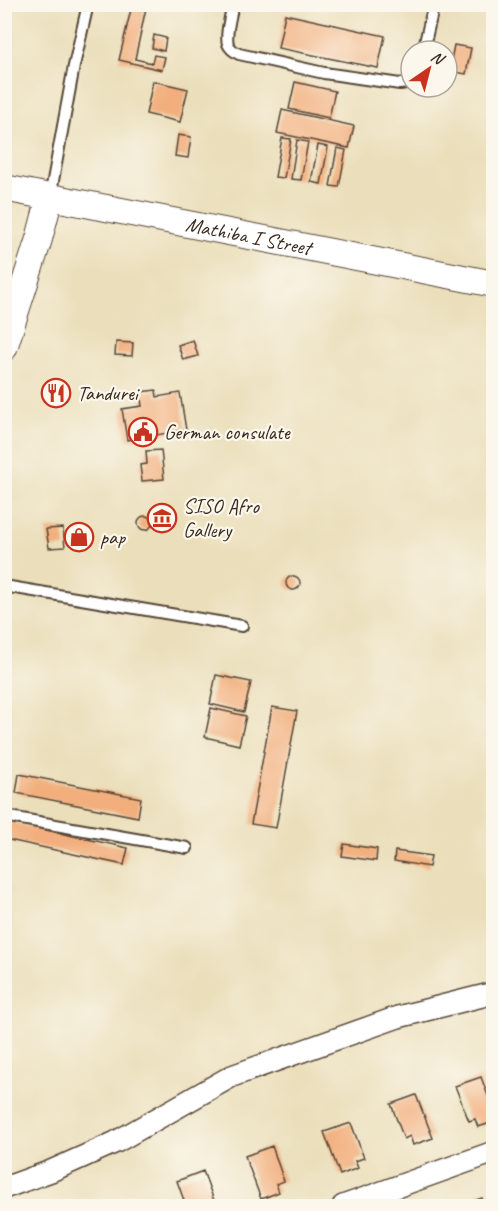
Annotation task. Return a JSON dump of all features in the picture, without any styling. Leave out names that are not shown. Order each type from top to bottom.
[{"type":"street","name":"Mathiba I Street","points":[[4,188],[494,284]]},
{"type":"street","points":[[4,348],[50,197]]},
{"type":"street","points":[[4,1188],[51,1172],[116,1142],[232,1076],[398,1017],[494,993]]},
{"type":"street","points":[[342,1206],[494,1152]]},
{"type":"lane","points":[[50,197],[88,4]]},
{"type":"lane","points":[[233,4],[228,44],[233,51],[239,54],[324,74],[399,84]]},
{"type":"lane","points":[[426,39],[434,4]]},
{"type":"lane","points":[[485,4],[494,6]]},
{"type":"lane","points":[[4,586],[242,626]]},
{"type":"lane","points":[[4,816],[187,848]]},
{"type":"building","points":[[132,5],[146,8],[135,59],[152,63],[154,55],[165,57],[162,70],[119,60]]},
{"type":"building","points":[[285,14],[385,36],[378,68],[278,48]]},
{"type":"building","points":[[154,35],[166,38],[164,51],[152,48]]},
{"type":"building","points":[[459,46],[471,48],[466,74],[459,73]]},
{"type":"building","points":[[153,81],[188,89],[180,122],[146,114]]},
{"type":"building","points":[[295,82],[335,91],[329,118],[289,109]]},
{"type":"building","points":[[282,110],[354,126],[349,148],[277,133]]},
{"type":"building","points":[[178,135],[191,137],[188,158],[175,156]]},
{"type":"building","points":[[282,138],[291,139],[284,178],[275,177]]},
{"type":"building","points":[[297,140],[308,142],[301,180],[291,179]]},
{"type":"building","points":[[318,145],[328,147],[321,184],[311,182]]},
{"type":"building","points":[[337,148],[346,150],[339,187],[330,186]]},
{"type":"building","points":[[193,340],[198,356],[183,360],[178,345]]},
{"type":"building","points":[[116,342],[133,343],[132,356],[115,355]]},
{"type":"building","points":[[156,390],[157,397],[180,393],[186,430],[127,440],[122,409],[142,406],[140,392]]},
{"type":"building","points":[[161,450],[164,479],[142,481],[140,465],[147,464],[146,451]]},
{"type":"building","points":[[142,516],[148,516],[152,523],[148,530],[142,530],[138,526],[138,520]]},
{"type":"building","points":[[63,528],[65,547],[49,548],[46,529]]},
{"type":"building","points":[[293,576],[298,578],[300,583],[298,588],[293,590],[288,588],[286,583],[288,578]]},
{"type":"building","points":[[216,675],[251,682],[244,712],[210,704]]},
{"type":"building","points":[[272,707],[297,711],[276,828],[251,824]]},
{"type":"building","points":[[211,708],[246,716],[239,745],[205,737]]},
{"type":"building","points":[[19,774],[141,798],[138,817],[16,793]]},
{"type":"building","points":[[5,821],[128,848],[124,865],[4,839]]},
{"type":"building","points":[[344,844],[377,849],[376,861],[342,856]]},
{"type":"building","points":[[395,851],[431,856],[429,867],[394,861]]},
{"type":"building","points":[[481,1077],[494,1112],[494,1122],[478,1127],[475,1119],[469,1121],[455,1086]]},
{"type":"building","points":[[416,1095],[433,1138],[413,1145],[410,1136],[404,1139],[391,1104]]},
{"type":"building","points":[[351,1123],[364,1158],[355,1161],[358,1168],[340,1175],[324,1132]]},
{"type":"building","points":[[272,1146],[284,1181],[276,1184],[279,1192],[261,1199],[245,1156]]},
{"type":"building","points":[[203,1171],[216,1206],[186,1206],[177,1181]]},
{"type":"building","points":[[482,1198],[485,1206],[459,1206]]},
{"type":"place","name":"Tandurei","points":[[56,393]]},
{"type":"place","name":"German consulate","points":[[143,432]]},
{"type":"place","name":"SISO Afro Gallery","points":[[162,518]]},
{"type":"place","name":"pap","points":[[79,537]]}]
